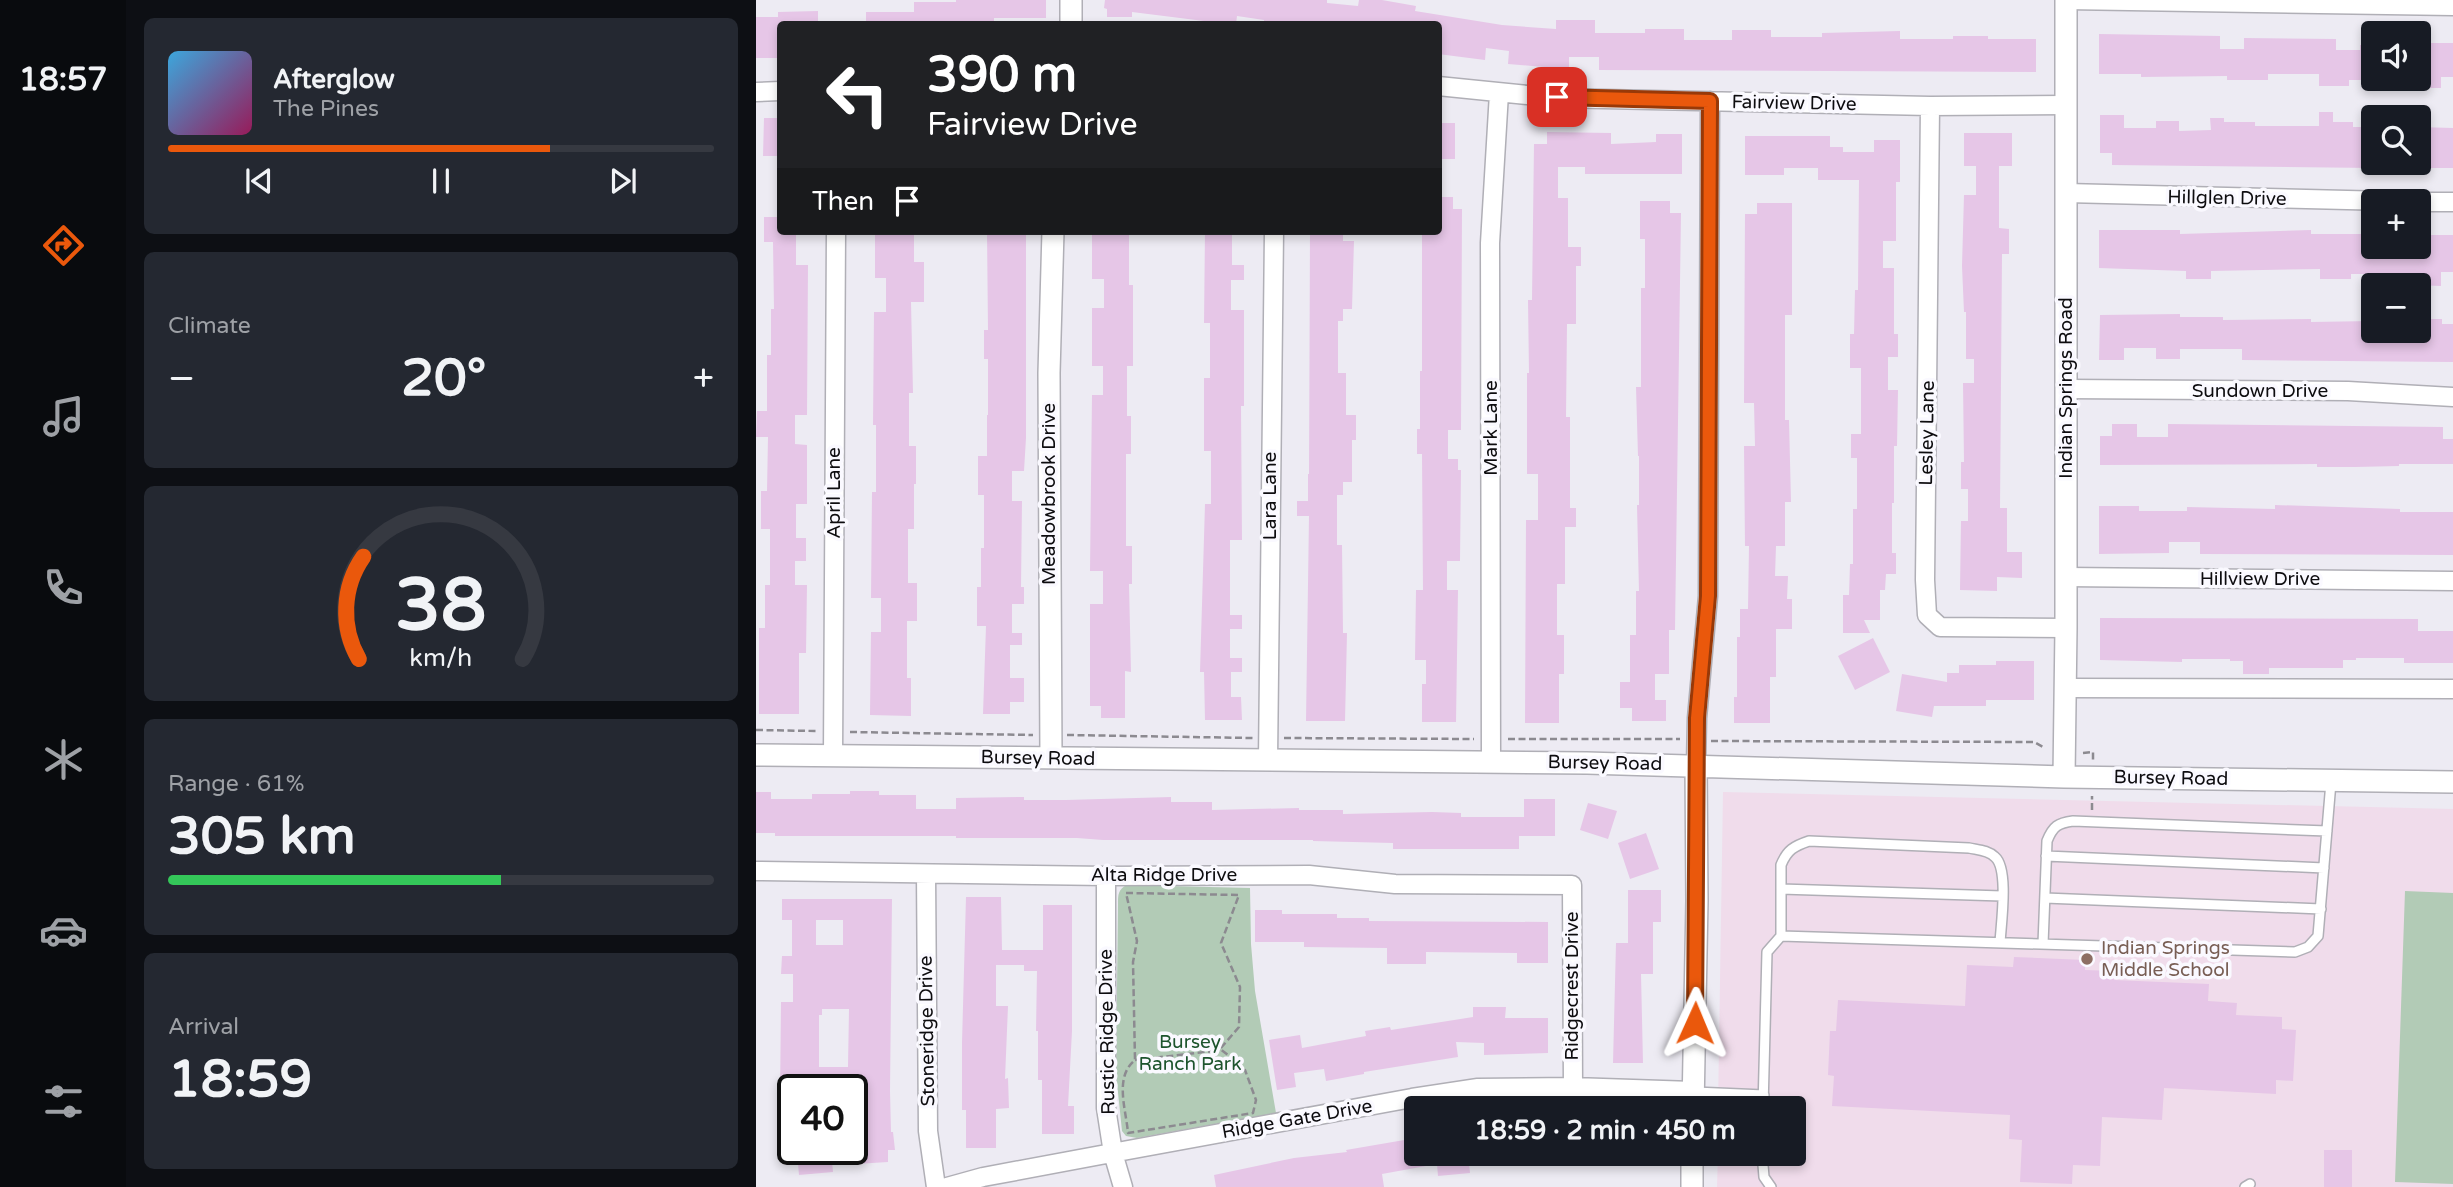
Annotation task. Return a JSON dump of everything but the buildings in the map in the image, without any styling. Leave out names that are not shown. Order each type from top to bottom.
[{"type":"street","points":[[1071,21],[1072,0]]},
{"type":"street","points":[[2066,0],[2453,6]]},
{"type":"street","name":"Indian Springs Road","points":[[2064,777],[2066,0]]},
{"type":"street","name":"Fairview Drive","points":[[1442,86],[1557,97],[1930,106],[2066,105]]},
{"type":"street","points":[[756,92],[777,92]]},
{"type":"street","name":"Mark Lane","points":[[1491,762],[1490,243],[1499,93]]},
{"type":"street","points":[[1693,1096],[1696,765],[1708,596],[1710,101]]},
{"type":"street","name":"Lesley Lane","points":[[1930,106],[1925,580],[1927,615],[1940,627],[2066,628]]},
{"type":"street","name":"Hillglen Drive","points":[[2066,194],[2361,200]]},
{"type":"street","points":[[2431,202],[2453,202]]},
{"type":"street","name":"April Lane","points":[[833,755],[836,235]]},
{"type":"street","name":"Meadowbrook Drive","points":[[1051,758],[1049,373],[1053,235]]},
{"type":"street","name":"Lara Lane","points":[[1268,760],[1274,235]]},
{"type":"street","name":"Sundown Drive","points":[[2066,389],[2348,391],[2453,397]]},
{"type":"street","name":"Hillview Drive","points":[[2066,577],[2453,580]]},
{"type":"street","points":[[2065,688],[2453,689]]},
{"type":"street","name":"Bursey Road","points":[[756,755],[1696,765],[2064,777],[2453,782]]},
{"type":"street","name":"Alta Ridge Drive","points":[[756,872],[1106,876],[1309,875],[1395,884],[1572,885]]},
{"type":"street","name":"Stoneridge Drive","points":[[926,874],[928,1131],[936,1187]]},
{"type":"street","name":"Rustic Ridge Drive","points":[[1106,876],[1106,1108],[1113,1153],[1123,1187]]},
{"type":"street","name":"Ridgecrest Drive","points":[[1572,885],[1573,1087]]},
{"type":"street","name":"Ridge Gate Drive","points":[[947,1187],[983,1177],[1478,1088],[1573,1087],[1656,1096]]},
{"type":"street","points":[[1692,1166],[1692,1187]]},
{"type":"lane","points":[[1781,936],[2295,952],[2308,947],[2319,936],[2331,780]]},
{"type":"lane","points":[[2043,944],[2047,841],[2052,828],[2060,823],[2092,821],[2326,831]]},
{"type":"lane","points":[[1750,1096],[1764,1095],[1767,952],[1781,936],[1781,865],[1785,854],[1794,846],[1809,841],[1985,851],[1996,857],[2003,870],[2000,943]]},
{"type":"lane","points":[[2046,856],[2324,868]]},
{"type":"lane","points":[[1781,889],[2002,896]]},
{"type":"lane","points":[[2045,898],[2320,909]]},
{"type":"lane","points":[[1763,1166],[1764,1177],[1771,1187]]},
{"type":"path","points":[[756,730],[1268,738],[2034,742],[2044,746],[2048,754],[2093,752],[2092,821]]},
{"type":"path","points":[[1135,1060],[1133,962],[1137,940],[1126,893],[1239,895],[1221,943],[1240,987],[1239,1027],[1220,1049],[1135,1060],[1127,1067],[1122,1077],[1128,1133],[1253,1113],[1256,1100],[1245,1070],[1233,1068],[1228,1055],[1220,1049]]},
{"type":"shaded area","name":"Indian Springs Middle School","points":[[1723,792],[2453,809],[2453,1187],[1717,1187],[1718,1166],[1806,1166],[1806,1096],[1718,1096]]},
{"type":"green space","name":"Bursey Ranch Park","points":[[1127,885],[1250,888],[1255,991],[1276,1113],[1137,1138],[1126,1136],[1122,1131],[1116,1073],[1118,895]]},
{"type":"green space","points":[[2405,891],[2453,893],[2453,1184],[2395,1182]]},
{"type":"place","name":"Indian Springs Middle School","points":[[2087,959]]},
{"type":"route","points":[[1557,97],[1710,101],[1708,596],[1697,718],[1695,1023]]}]
